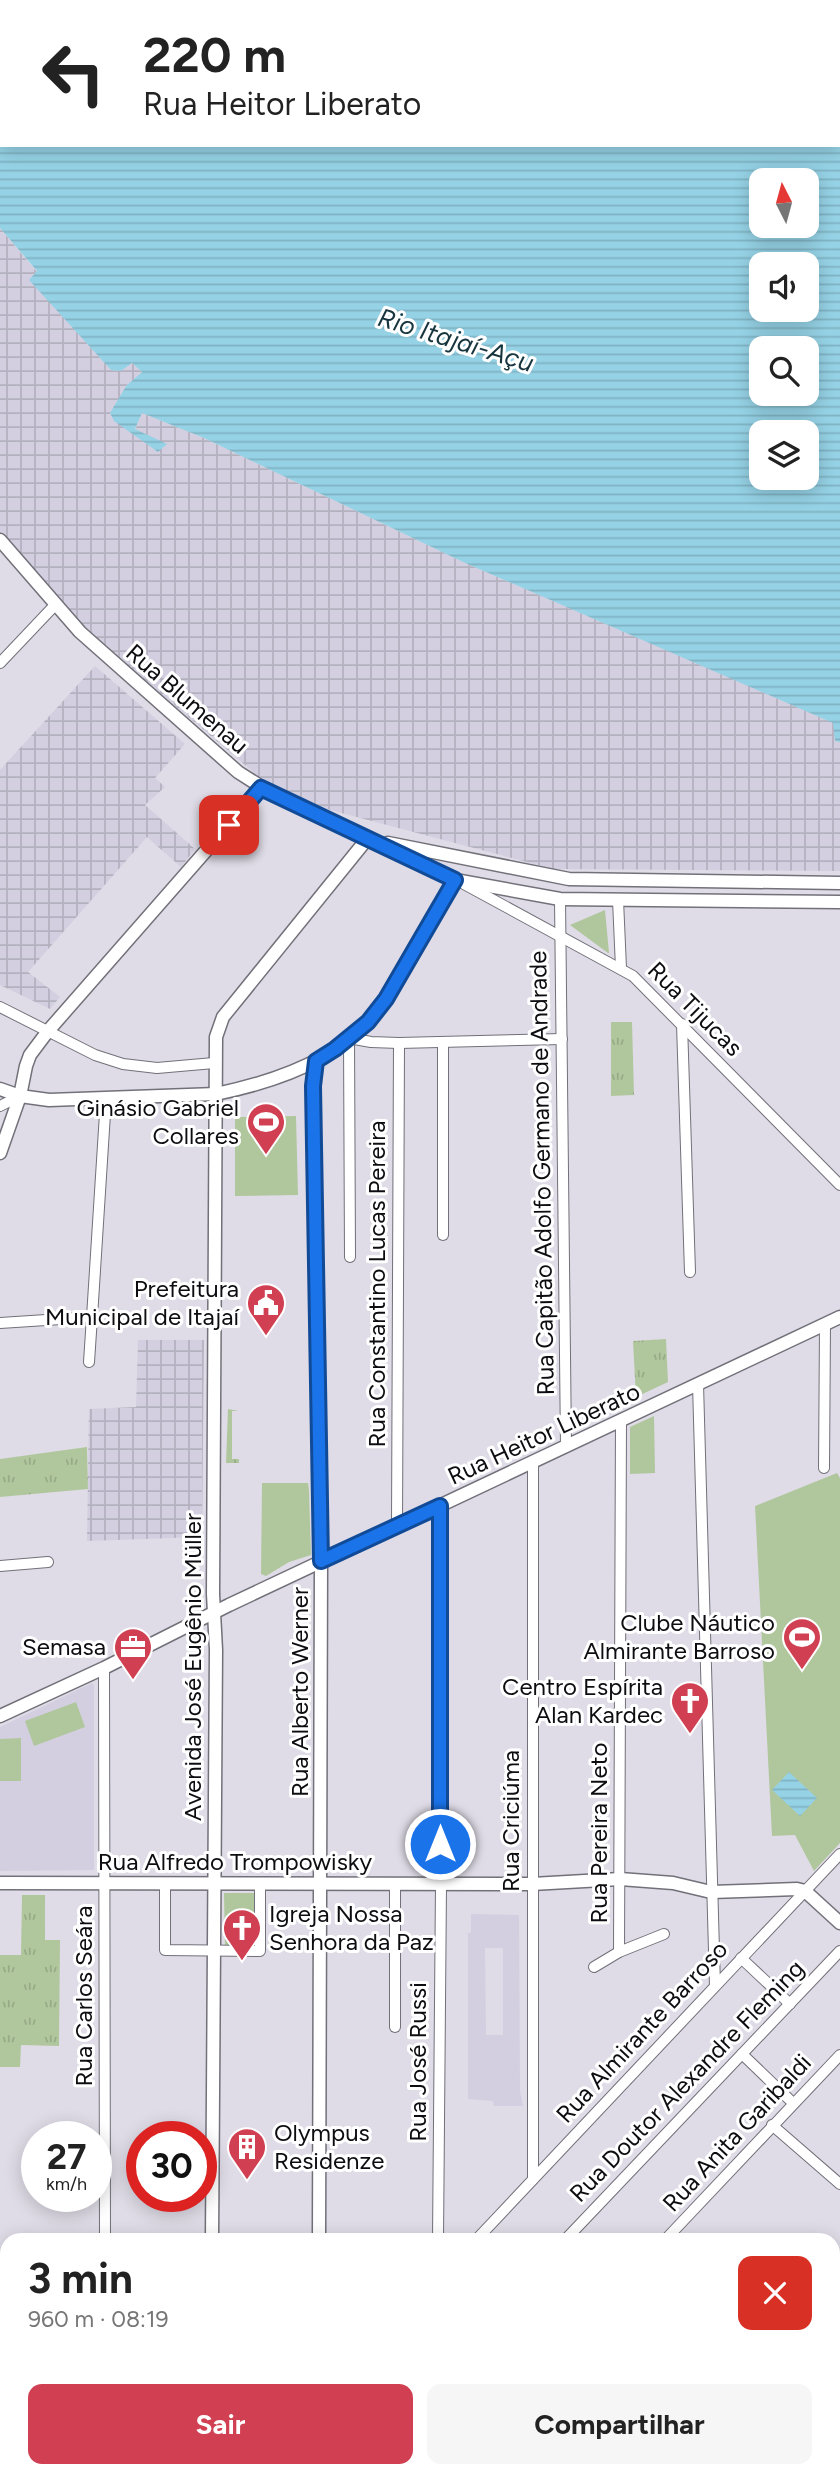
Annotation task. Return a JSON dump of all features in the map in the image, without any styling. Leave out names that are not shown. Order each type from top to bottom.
[{"type":"main road","name":"Rua Blumenau","points":[[0,540],[55,606],[91,643],[238,772],[261,788],[455,880],[560,899],[840,902]]},
{"type":"main road","points":[[1,1145],[20,1096],[30,1055],[261,788]]},
{"type":"main road","points":[[367,839],[569,878],[840,883]]},
{"type":"main road","name":"Avenida José Eugênio Müller","points":[[212,2233],[216,1037],[223,1017],[367,839]]},
{"type":"main road","points":[[0,1089],[34,1100],[64,1101],[216,1094],[316,1061],[368,1022],[386,999],[455,880]]},
{"type":"main road","name":"Rua Alberto Werner","points":[[316,1061],[313,1086],[321,1561],[319,2233]]},
{"type":"main road","name":"Rua Heitor Liberato","points":[[0,1716],[321,1561],[840,1317]]},
{"type":"main road","name":"Rua Alfredo Trompowisky","points":[[0,1883],[532,1884],[620,1880],[673,1883],[711,1892],[779,1888],[804,1891]]},
{"type":"main road","points":[[804,1891],[840,1923]]},
{"type":"street","points":[[0,663],[55,606]]},
{"type":"street","name":"Rua Tijucas","points":[[455,880],[621,968],[643,984],[840,1185]]},
{"type":"street","name":"Rua Capitão Adolfo Germano de Andrade","points":[[560,899],[566,1447]]},
{"type":"street","points":[[618,900],[621,968]]},
{"type":"street","points":[[0,1007],[96,1055],[122,1064],[157,1068],[214,1063]]},
{"type":"street","points":[[682,1024],[690,1272]]},
{"type":"street","points":[[350,1257],[349,1038],[399,1043],[562,1039]]},
{"type":"street","name":"Rua Constantino Lucas Pereira","points":[[397,1526],[399,1043]]},
{"type":"street","points":[[443,1043],[443,1236]]},
{"type":"street","points":[[0,1106],[20,1096]]},
{"type":"street","points":[[89,1362],[106,1098]]},
{"type":"street","points":[[0,1323],[92,1317]]},
{"type":"street","points":[[824,1468],[825,1324]]},
{"type":"street","points":[[698,1384],[715,1986]]},
{"type":"street","name":"Rua Pereira Neto","points":[[620,1952],[621,1421]]},
{"type":"street","name":"Rua Criciúma","points":[[533,1463],[533,2179]]},
{"type":"street","name":"Rua José Russi","points":[[438,2233],[440,1506]]},
{"type":"street","points":[[0,1566],[48,1562]]},
{"type":"street","name":"Rua Carlos Seára","points":[[104,1668],[105,2233]]},
{"type":"street","name":"Rua Almirante Barroso","points":[[483,2233],[840,1854]]},
{"type":"street","points":[[395,1883],[395,2027]]},
{"type":"street","points":[[165,1884],[165,1950],[260,1951],[260,1884]]},
{"type":"street","points":[[594,1967],[620,1952],[664,1934]]},
{"type":"street","name":"Rua Doutor Alexandre Fleming","points":[[572,2233],[840,1951]]},
{"type":"street","points":[[741,1958],[790,2004]]},
{"type":"street","points":[[742,2054],[793,2103]]},
{"type":"street","name":"Rua Anita Garibaldi","points":[[672,2233],[840,2055]]},
{"type":"street","points":[[772,2125],[839,2181]]},
{"type":"shaded area","points":[[0,228],[37,272],[30,280],[111,370],[121,371],[132,363],[142,372],[126,386],[110,414],[157,451],[166,444],[135,430],[142,413],[204,438],[463,562],[834,723],[835,741],[840,742],[840,871],[553,869],[330,810],[284,791],[258,776],[95,638],[59,602],[0,533]]},
{"type":"shaded area","points":[[95,666],[185,744],[155,778],[165,787],[145,805],[195,849],[181,867],[147,837],[28,972],[60,997],[50,1009],[0,985],[0,770]]},
{"type":"shaded area","points":[[138,1340],[204,1340],[202,1537],[87,1541],[89,1409],[136,1407]]},
{"type":"shaded area","points":[[92,1683],[94,1870],[0,1871],[0,1727]]},
{"type":"shaded area","points":[[471,1914],[519,1915],[520,2091],[523,2106],[494,2106],[493,2101],[468,2099],[468,1933],[471,1933]],"holes":[[[485,1948],[503,1948],[503,2035],[486,2035]]]},
{"type":"green space","points":[[605,910],[609,953],[570,925]]},
{"type":"green space","points":[[611,1022],[632,1022],[634,1095],[611,1096]]},
{"type":"green space","name":"Ginásio Gabriel Collares","points":[[296,1116],[298,1195],[235,1196],[235,1117]]},
{"type":"green space","points":[[666,1339],[668,1382],[636,1397],[633,1341]]},
{"type":"green space","points":[[228,1409],[239,1411],[232,1411],[232,1459],[239,1459],[239,1463],[226,1463]]},
{"type":"green space","points":[[654,1416],[655,1473],[630,1474],[630,1427]]},
{"type":"green space","points":[[87,1447],[88,1489],[0,1497],[0,1459]]},
{"type":"green space","name":"Clube Náutico Almirante Barroso","points":[[837,1473],[840,1478],[840,1843],[814,1871],[795,1835],[772,1836],[755,1506]]},
{"type":"green space","points":[[262,1483],[308,1483],[309,1490],[311,1555],[289,1562],[266,1576],[261,1574]]},
{"type":"green space","points":[[76,1702],[85,1727],[34,1746],[25,1721]]},
{"type":"green space","points":[[21,1738],[21,1781],[0,1781],[0,1739]]},
{"type":"green space","points":[[224,1893],[256,1893],[257,1947],[225,1947]]},
{"type":"green space","points":[[22,1895],[45,1895],[45,1940],[60,1940],[59,2046],[21,2045],[20,2067],[0,2067],[0,1955],[21,1955]]},
{"type":"water","name":"Rio Itajaí-Açu","points":[[0,147],[840,147],[840,742],[835,741],[833,723],[463,562],[204,438],[142,413],[135,429],[167,444],[158,452],[114,421],[110,413],[126,386],[142,372],[132,363],[121,371],[111,370],[29,280],[37,271],[0,228]]},
{"type":"water","points":[[789,1772],[817,1798],[800,1816],[772,1790]]},
{"type":"place","name":"Ginásio Gabriel Collares","points":[[266,1156]]},
{"type":"place","name":"Prefeitura Municipal de Itajaí","points":[[266,1337]]},
{"type":"place","name":"Clube Náutico Almirante Barroso","points":[[802,1671]]},
{"type":"place","name":"Semasa","points":[[133,1681]]},
{"type":"place","name":"Centro Espírita Alan Kardec","points":[[690,1735]]},
{"type":"place","name":"Igreja Nossa Senhora da Paz","points":[[242,1962]]},
{"type":"place","name":"Olympus Residenze","points":[[247,2181]]},
{"type":"route","points":[[229,825],[261,788],[455,880],[386,999],[368,1022],[316,1061],[313,1079],[321,1561],[440,1506],[440,1844]]}]
